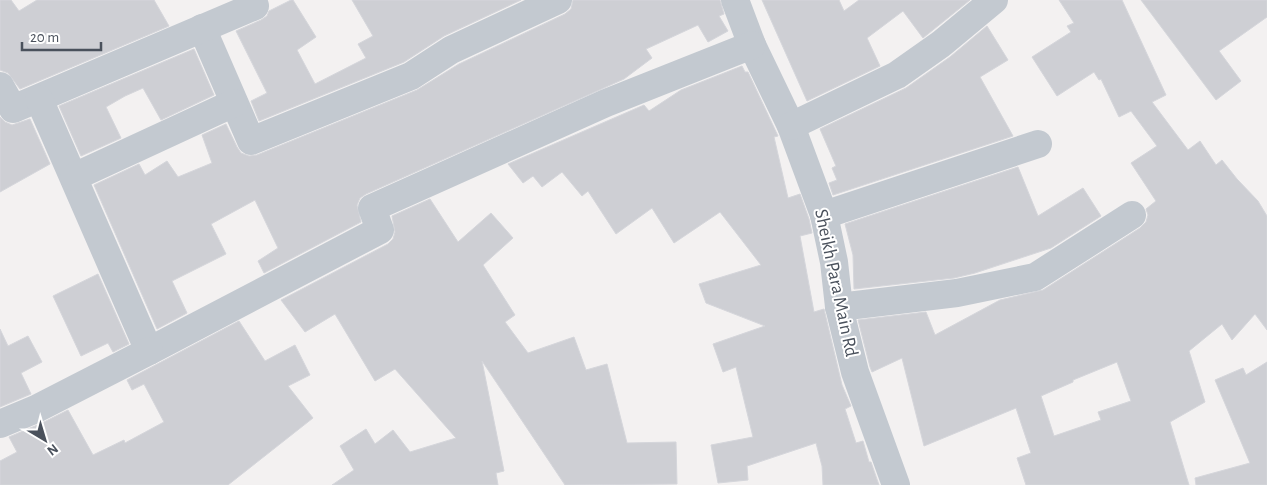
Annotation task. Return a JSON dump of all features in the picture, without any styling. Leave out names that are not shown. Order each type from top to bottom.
[{"type":"street","points":[[0,86],[13,109],[255,6],[253,0]]},
{"type":"street","points":[[202,28],[250,141],[411,76],[451,50],[558,0]]},
{"type":"street","name":"Sheikh Para Main Rd","points":[[735,0],[752,45],[791,126],[824,215],[834,262],[839,307],[855,372],[896,485]]},
{"type":"street","points":[[791,126],[897,75],[941,44],[994,0]]},
{"type":"street","points":[[0,424],[36,409],[380,230],[372,208],[606,103],[752,45]]},
{"type":"street","points":[[39,99],[149,351]]},
{"type":"street","points":[[74,177],[234,103]]},
{"type":"street","points":[[824,215],[1038,144]]},
{"type":"street","points":[[839,307],[957,293],[1035,277],[1132,215]]},
{"type":"building","points":[[0,0],[11,0],[19,11],[37,0],[154,0],[169,26],[20,89],[8,73],[0,70]]},
{"type":"building","points":[[293,0],[316,37],[297,50],[315,84],[366,58],[358,44],[373,36],[352,0],[521,0],[444,36],[404,62],[259,121],[251,101],[267,93],[236,31],[261,20],[267,16],[269,11]]},
{"type":"building","points":[[573,0],[720,0],[724,14],[719,16],[728,31],[708,42],[698,25],[646,49],[652,58],[624,79],[366,194],[360,198],[357,205],[361,222],[264,273],[258,261],[278,248],[255,200],[211,224],[226,254],[172,281],[187,313],[157,329],[94,185],[139,164],[145,175],[167,161],[178,177],[212,163],[202,135],[226,124],[241,153],[249,156],[257,155],[417,90],[459,64],[565,14],[571,9]]},
{"type":"building","points":[[762,0],[839,0],[844,11],[859,0],[970,0],[923,38],[903,11],[867,38],[880,66],[807,101]]},
{"type":"building","points":[[1059,0],[1122,0],[1166,95],[1152,102],[1188,150],[1200,141],[1216,165],[1222,160],[1258,201],[1267,216],[1267,330],[1255,314],[1232,340],[1222,324],[1189,351],[1205,402],[1170,422],[1189,485],[1026,485],[1017,458],[1031,453],[1016,408],[924,446],[902,358],[872,372],[858,320],[926,312],[935,335],[1000,300],[1043,290],[1140,228],[1146,222],[1148,215],[1146,209],[1156,201],[1131,163],[1157,146],[1131,111],[1119,117],[1101,79],[1099,80],[1094,72],[1057,96],[1032,57],[1071,32],[1067,26],[1074,23]],"holes":[[[1117,362],[1131,401],[1098,412],[1101,420],[1054,436],[1041,396],[1073,382],[1073,380]]]},
{"type":"building","points":[[1141,0],[1267,0],[1267,17],[1219,51],[1241,81],[1216,100]]},
{"type":"building","points":[[987,26],[1008,60],[980,77],[1013,136],[833,195],[829,183],[837,180],[832,168],[836,166],[820,129],[906,88],[950,57]]},
{"type":"building","points":[[194,49],[214,95],[161,120],[143,88],[125,96],[106,107],[121,138],[81,156],[59,106]]},
{"type":"building","points":[[742,66],[745,72],[748,72],[778,136],[774,137],[788,198],[800,194],[809,219],[812,233],[800,236],[814,312],[824,309],[842,385],[851,406],[845,409],[856,443],[863,441],[869,462],[871,462],[879,485],[823,485],[822,466],[816,443],[747,466],[748,480],[718,483],[711,445],[753,437],[736,367],[723,372],[713,344],[765,326],[706,303],[699,284],[761,265],[720,212],[674,243],[652,208],[616,234],[588,191],[582,196],[562,172],[542,187],[533,176],[523,183],[508,164],[644,105],[649,111],[681,90]]},
{"type":"building","points":[[0,117],[12,125],[30,119],[50,164],[0,192]]},
{"type":"building","points":[[1018,167],[1038,216],[1083,188],[1101,216],[1051,248],[975,273],[954,278],[854,289],[853,255],[845,224]]},
{"type":"building","points":[[430,199],[458,242],[491,213],[513,238],[483,265],[515,315],[505,322],[528,353],[574,337],[586,370],[607,364],[627,443],[676,442],[677,484],[565,485],[482,361],[504,471],[496,473],[498,485],[332,485],[354,470],[340,446],[366,429],[375,444],[393,430],[410,452],[456,438],[395,369],[375,381],[335,314],[305,332],[281,300],[388,244],[393,239],[395,232],[392,216]]},
{"type":"building","points":[[98,274],[129,344],[113,352],[108,343],[81,356],[53,296]]},
{"type":"building","points":[[239,321],[265,361],[295,345],[310,375],[288,386],[313,418],[228,485],[0,485],[0,461],[17,452],[9,437],[68,410],[93,455],[124,440],[125,443],[164,422],[144,384],[132,390],[127,380]]},
{"type":"building","points":[[0,329],[8,346],[28,336],[42,362],[21,373],[31,394],[0,407]]},
{"type":"building","points":[[1267,362],[1267,485],[1196,485],[1195,478],[1250,463],[1215,380],[1243,368],[1246,375]]}]
